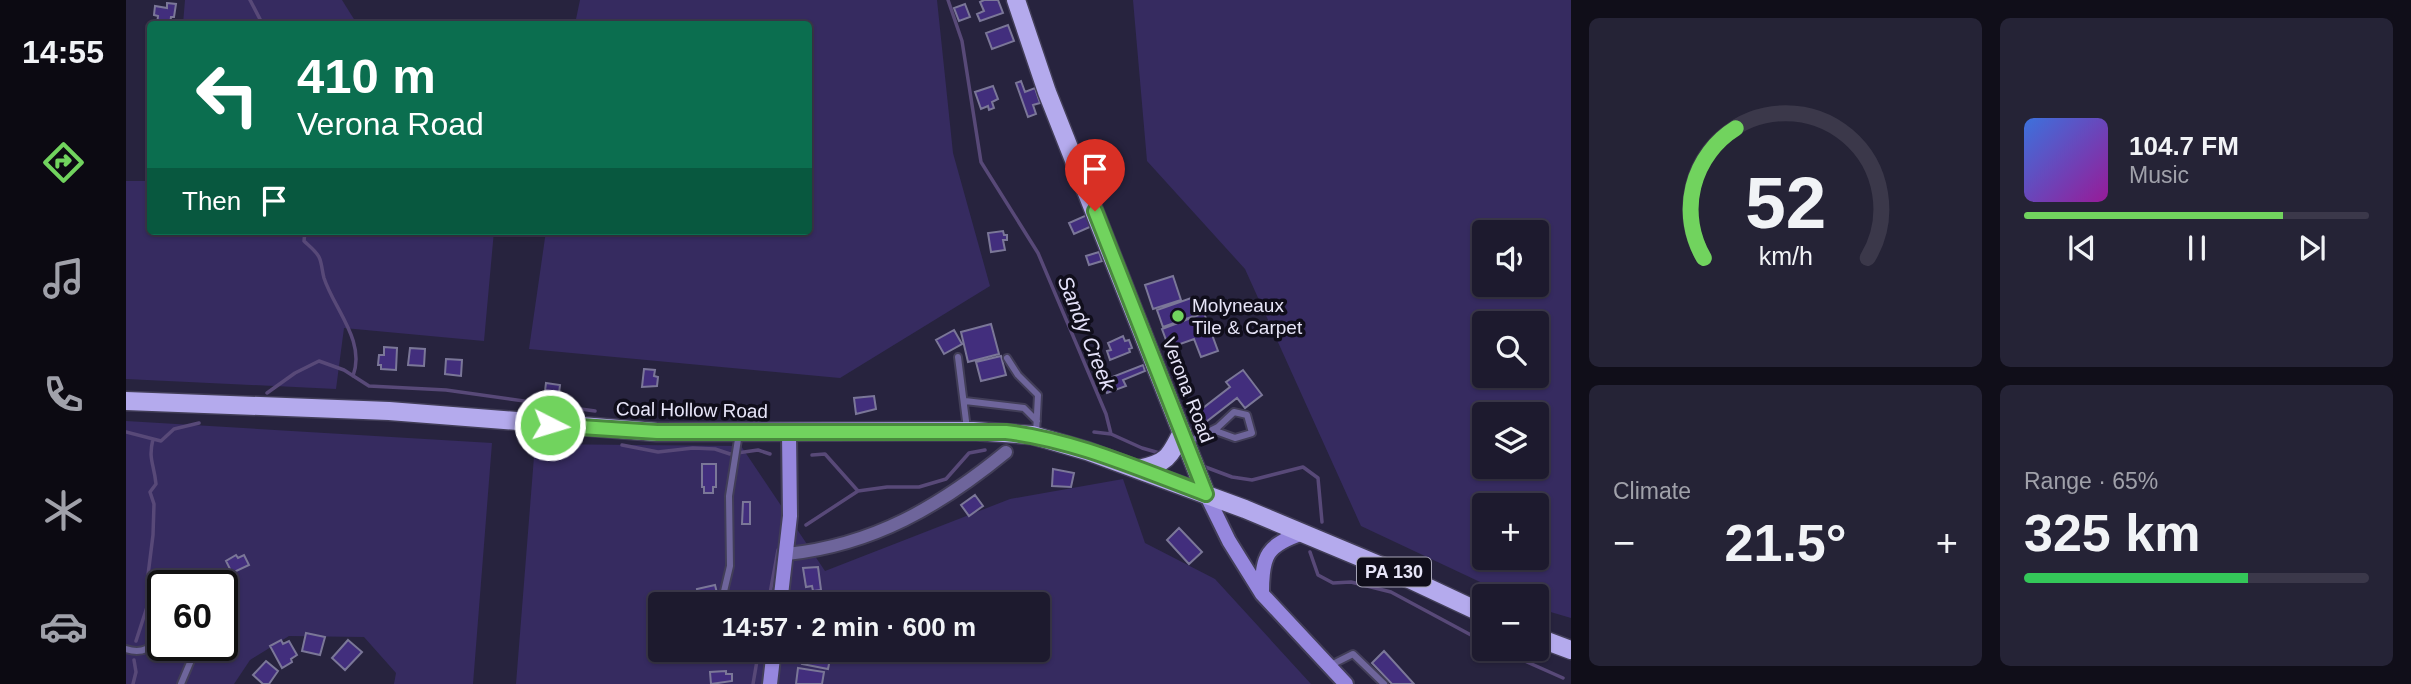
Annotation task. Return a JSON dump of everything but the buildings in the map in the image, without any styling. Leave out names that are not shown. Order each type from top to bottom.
[{"type":"main road","name":"Verona Road","points":[[1016,0],[1181,453],[1206,494],[1229,541],[1262,594],[1346,684]]},
{"type":"main road","name":"Coal Hollow Road","points":[[126,401],[389,411],[738,439],[789,433],[1006,432],[1037,428],[1206,494]]},
{"type":"main road","points":[[782,592],[790,516],[789,433]]},
{"type":"main road","points":[[1138,469],[1181,453]]},
{"type":"main road","name":"PA 130","points":[[1206,494],[1303,533],[1472,609]]},
{"type":"main road","points":[[1262,594],[1262,573],[1270,550],[1283,540],[1303,533]]},
{"type":"main road","points":[[1549,642],[1571,650]]},
{"type":"main road","points":[[769,684],[772,662]]},
{"type":"street","points":[[787,554],[864,538],[895,525],[951,495],[1006,452]]},
{"type":"lane","points":[[958,357],[968,431]]},
{"type":"lane","points":[[1007,358],[1018,375],[1038,395],[1037,428]]},
{"type":"lane","points":[[965,401],[1024,408],[1037,428]]},
{"type":"lane","points":[[1181,453],[1234,412],[1247,415],[1252,433],[1235,438],[1213,430]]},
{"type":"lane","points":[[723,592],[730,566],[729,496],[738,439]]},
{"type":"lane","points":[[126,649],[147,649]]},
{"type":"lane","points":[[1329,666],[1353,654],[1384,684]]},
{"type":"lane","points":[[181,684],[191,661]]},
{"type":"shaded area","points":[[185,0],[342,0],[355,21],[183,21]]},
{"type":"shaded area","points":[[580,0],[937,0],[953,153],[990,286],[840,378],[529,349],[545,235],[812,235],[812,21],[576,21]]},
{"type":"shaded area","points":[[1133,0],[1571,0],[1571,618],[1549,612],[1549,584],[1484,584],[1361,526],[1245,269],[1147,161]]},
{"type":"shaded area","points":[[126,181],[147,181],[147,235],[494,235],[484,341],[344,328],[336,389],[126,379]]},
{"type":"shaded area","points":[[126,421],[492,443],[473,684],[394,684],[396,673],[364,637],[289,636],[250,660],[234,684],[126,684]]},
{"type":"shaded area","points":[[535,444],[741,446],[825,571],[1010,499],[1123,479],[1145,543],[1215,579],[1311,684],[516,684]]},
{"type":"waterway","points":[[250,0],[261,21]]},
{"type":"waterway","name":"Sandy Creek","points":[[948,0],[962,41],[981,162],[1038,253],[1106,414],[1111,434],[1163,454]]},
{"type":"waterway","points":[[305,235],[304,241],[319,257],[324,278],[352,338],[356,363],[353,376]]},
{"type":"waterway","points":[[267,393],[295,373],[319,361],[344,370],[369,386],[446,390],[595,411]]},
{"type":"waterway","points":[[126,432],[161,441],[174,429],[199,423]]},
{"type":"waterway","points":[[1094,432],[1111,434]]},
{"type":"waterway","points":[[136,641],[148,604],[147,583],[154,504],[150,492],[156,484],[151,457],[153,439]]},
{"type":"waterway","points":[[622,445],[658,452],[693,448],[715,449],[730,454],[758,450],[770,454]]},
{"type":"waterway","points":[[806,525],[858,491],[919,487],[946,479],[969,453],[985,450]]},
{"type":"waterway","points":[[812,455],[825,454],[858,491]]},
{"type":"waterway","name":"Sandy Creek","points":[[1200,465],[1232,477],[1252,480],[1303,467],[1318,478],[1322,522]]},
{"type":"waterway","points":[[770,592],[778,550]]},
{"type":"waterway","name":"Sandy Creek","points":[[1310,552],[1318,575],[1333,583],[1351,582],[1391,592],[1472,636]]},
{"type":"waterway","points":[[133,684],[136,672],[134,660]]},
{"type":"waterway","name":"Sandy Creek","points":[[1525,661],[1563,678]]},
{"type":"waterway","points":[[753,684],[757,662]]},
{"type":"place","name":"Molyneaux Tile & Carpet","points":[[1178,316]]},
{"type":"route","points":[[550,425],[657,432],[1006,432],[1032,435],[1071,446],[1206,494],[1095,211]]}]
